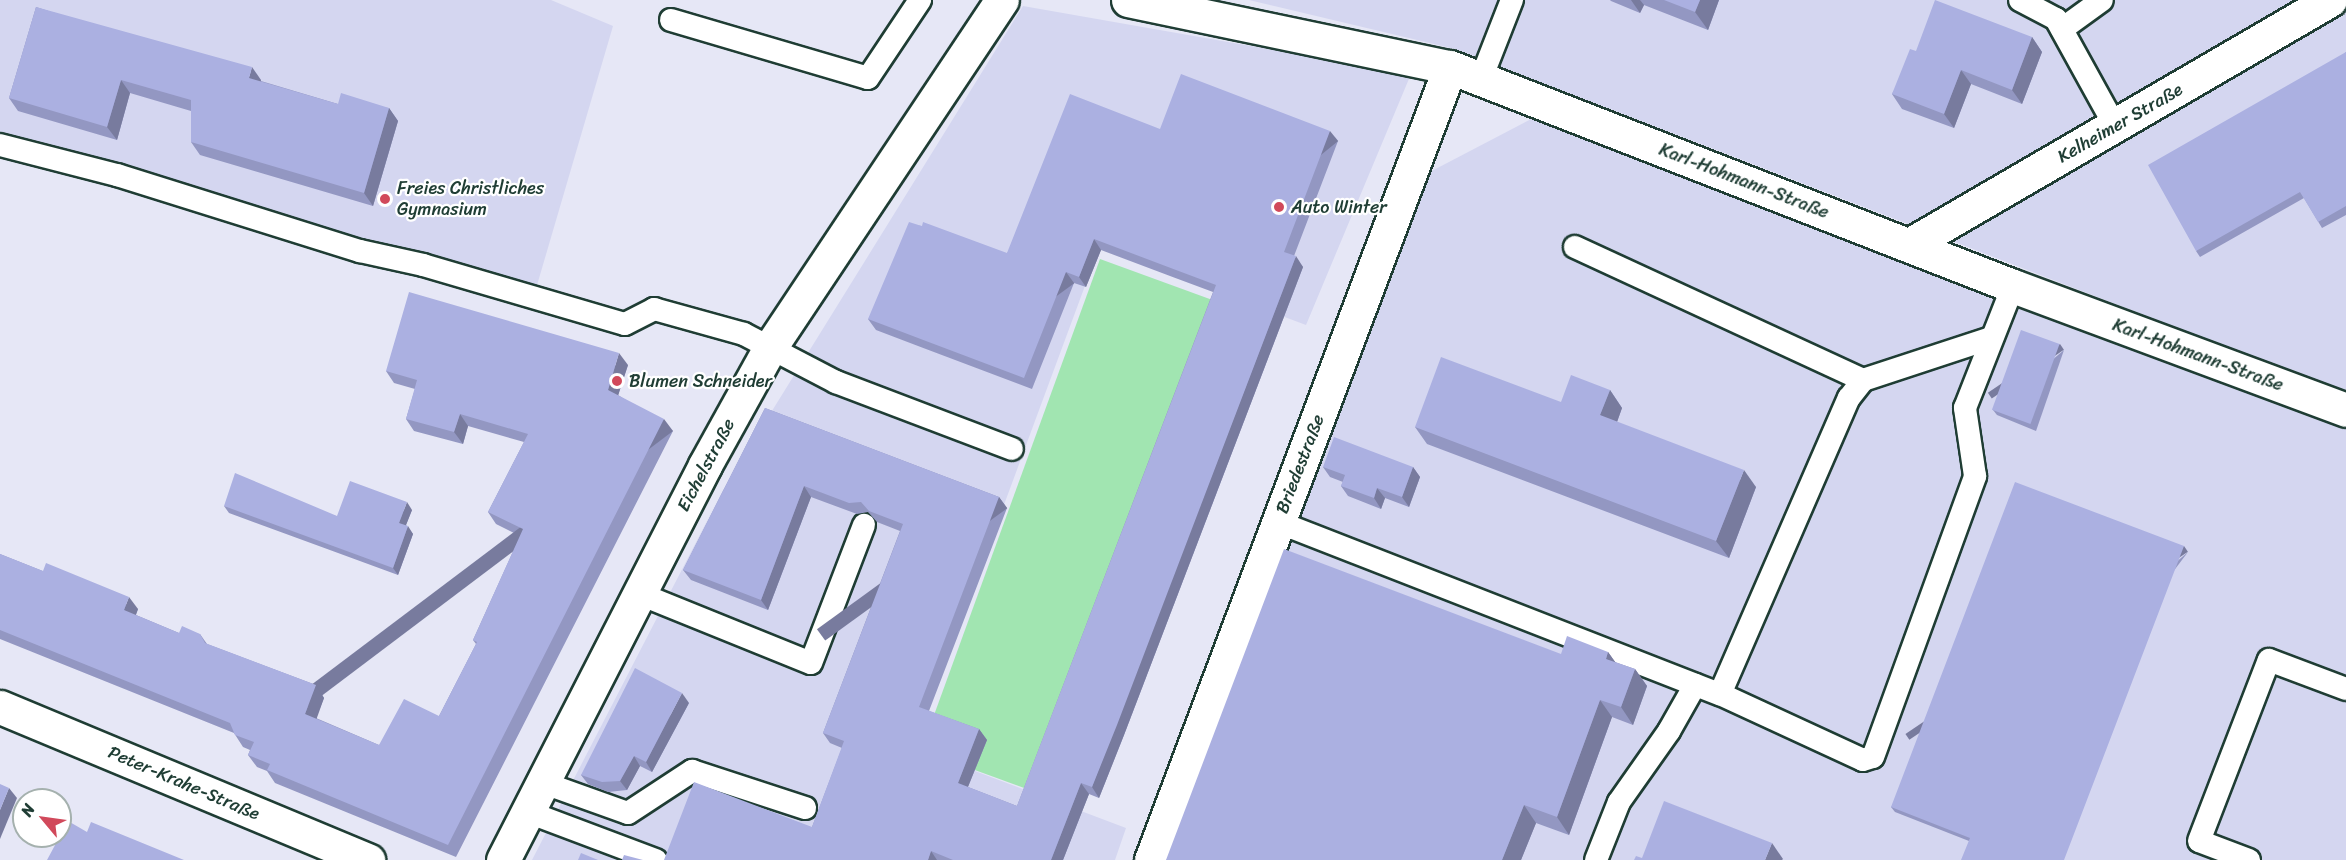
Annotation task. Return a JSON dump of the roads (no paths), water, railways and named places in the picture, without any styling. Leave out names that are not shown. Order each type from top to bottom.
[{"type":"street","name":"Eichelstraße","points":[[503,860],[705,465],[771,346],[1002,0]]},
{"type":"street","name":"Karl-Hohmann-Straße","points":[[1128,0],[1450,67],[2013,286],[2346,410]]},
{"type":"street","name":"Kelheimer Straße","points":[[1909,245],[2330,0]]},
{"type":"street","name":"Briedestraße","points":[[1151,860],[1450,67]]},
{"type":"street","name":"Peter-Krahe-Straße","points":[[0,707],[368,860]]},
{"type":"lane","points":[[671,20],[868,78],[920,0]]},
{"type":"lane","points":[[1481,79],[1512,0]]},
{"type":"lane","points":[[2020,0],[2056,19],[2115,126]]},
{"type":"lane","points":[[2062,29],[2102,0]]},
{"type":"lane","points":[[0,146],[117,175],[360,251],[423,265],[625,324],[654,309],[744,334],[771,346],[836,382],[1012,449]]},
{"type":"lane","points":[[1575,247],[1863,380]]},
{"type":"lane","points":[[1278,522],[1720,694],[1863,760],[1873,757],[1975,476],[1965,408],[2013,286]]},
{"type":"lane","points":[[1720,694],[1849,398],[1863,380],[1991,338]]},
{"type":"lane","points":[[640,594],[811,663],[864,525]]},
{"type":"lane","points":[[2249,860],[2199,841],[2269,660],[2346,689]]},
{"type":"lane","points":[[1596,860],[1619,802],[1669,731],[1695,685]]},
{"type":"lane","points":[[544,783],[628,813],[692,771],[805,808]]},
{"type":"lane","points":[[528,812],[656,860]]},
{"type":"place","name":"Freies Christliches Gymnasium","points":[[385,199]]},
{"type":"place","name":"Auto Winter","points":[[1279,207]]},
{"type":"place","name":"Blumen Schneider","points":[[617,381]]}]
